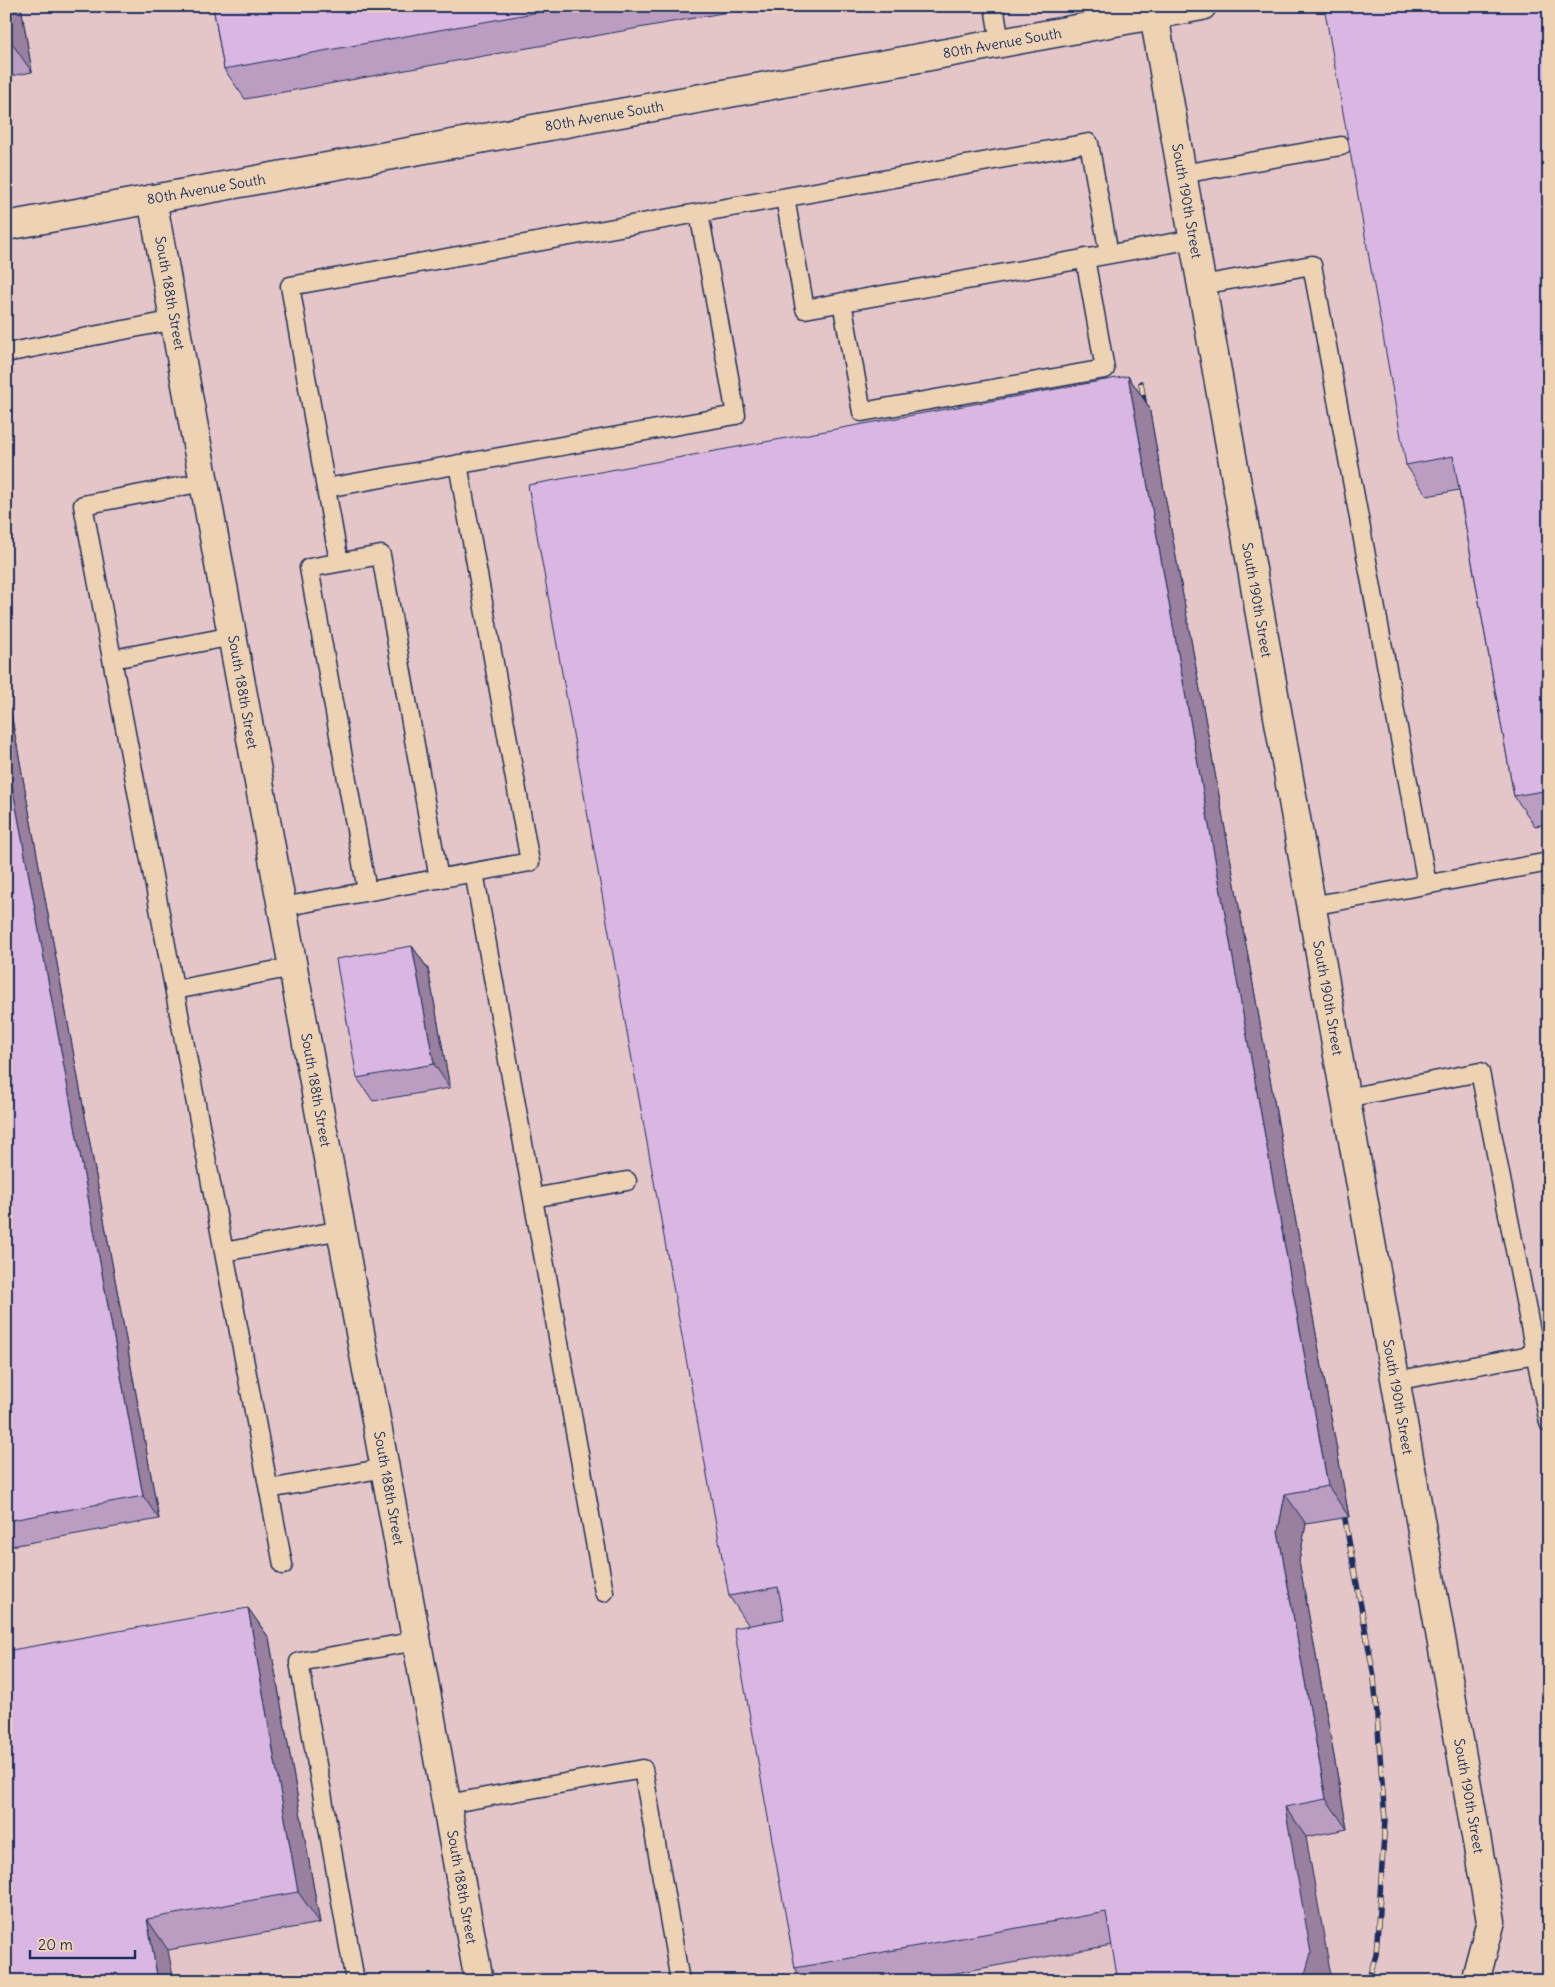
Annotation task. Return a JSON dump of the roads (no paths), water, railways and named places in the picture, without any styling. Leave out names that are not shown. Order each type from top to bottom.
[{"type":"street","name":"80th Avenue South","points":[[6,226],[1202,6]]},
{"type":"street","name":"South 190th Street","points":[[1154,15],[1491,1921],[1475,1981]]},
{"type":"street","name":"South 188th Street","points":[[152,199],[479,1981]]},
{"type":"lane","points":[[994,6],[1000,43]]},
{"type":"lane","points":[[339,562],[290,286],[1089,143],[1110,254]]},
{"type":"lane","points":[[1182,174],[1341,146]]},
{"type":"lane","points":[[785,198],[805,309],[1194,239]]},
{"type":"lane","points":[[326,488],[736,415],[700,213]]},
{"type":"lane","points":[[842,302],[862,412],[1105,369],[1085,258]]},
{"type":"lane","points":[[1202,285],[1312,265],[1427,884]]},
{"type":"lane","points":[[6,353],[175,320]]},
{"type":"lane","points":[[282,906],[530,862],[458,464]]},
{"type":"lane","points":[[204,482],[83,505],[283,1565]]},
{"type":"lane","points":[[367,891],[309,568],[339,562],[381,555],[439,878]]},
{"type":"lane","points":[[112,659],[233,636]]},
{"type":"lane","points":[[1311,906],[1549,862]]},
{"type":"lane","points":[[474,872],[604,1592]]},
{"type":"lane","points":[[175,990],[294,967]]},
{"type":"lane","points":[[1346,1098],[1480,1072],[1549,1423]]},
{"type":"lane","points":[[533,1198],[628,1181]]},
{"type":"lane","points":[[224,1252],[342,1230]]},
{"type":"lane","points":[[1395,1381],[1535,1354]]},
{"type":"lane","points":[[269,1489],[385,1468]]},
{"type":"lane","points":[[355,1981],[299,1662],[417,1641]]},
{"type":"lane","points":[[447,1804],[644,1769],[680,1981]]},
{"type":"railway","points":[[1141,383],[1146,413]]},
{"type":"railway","points":[[1342,1503],[1374,1677],[1385,1820],[1376,1955],[1368,1981]]}]
